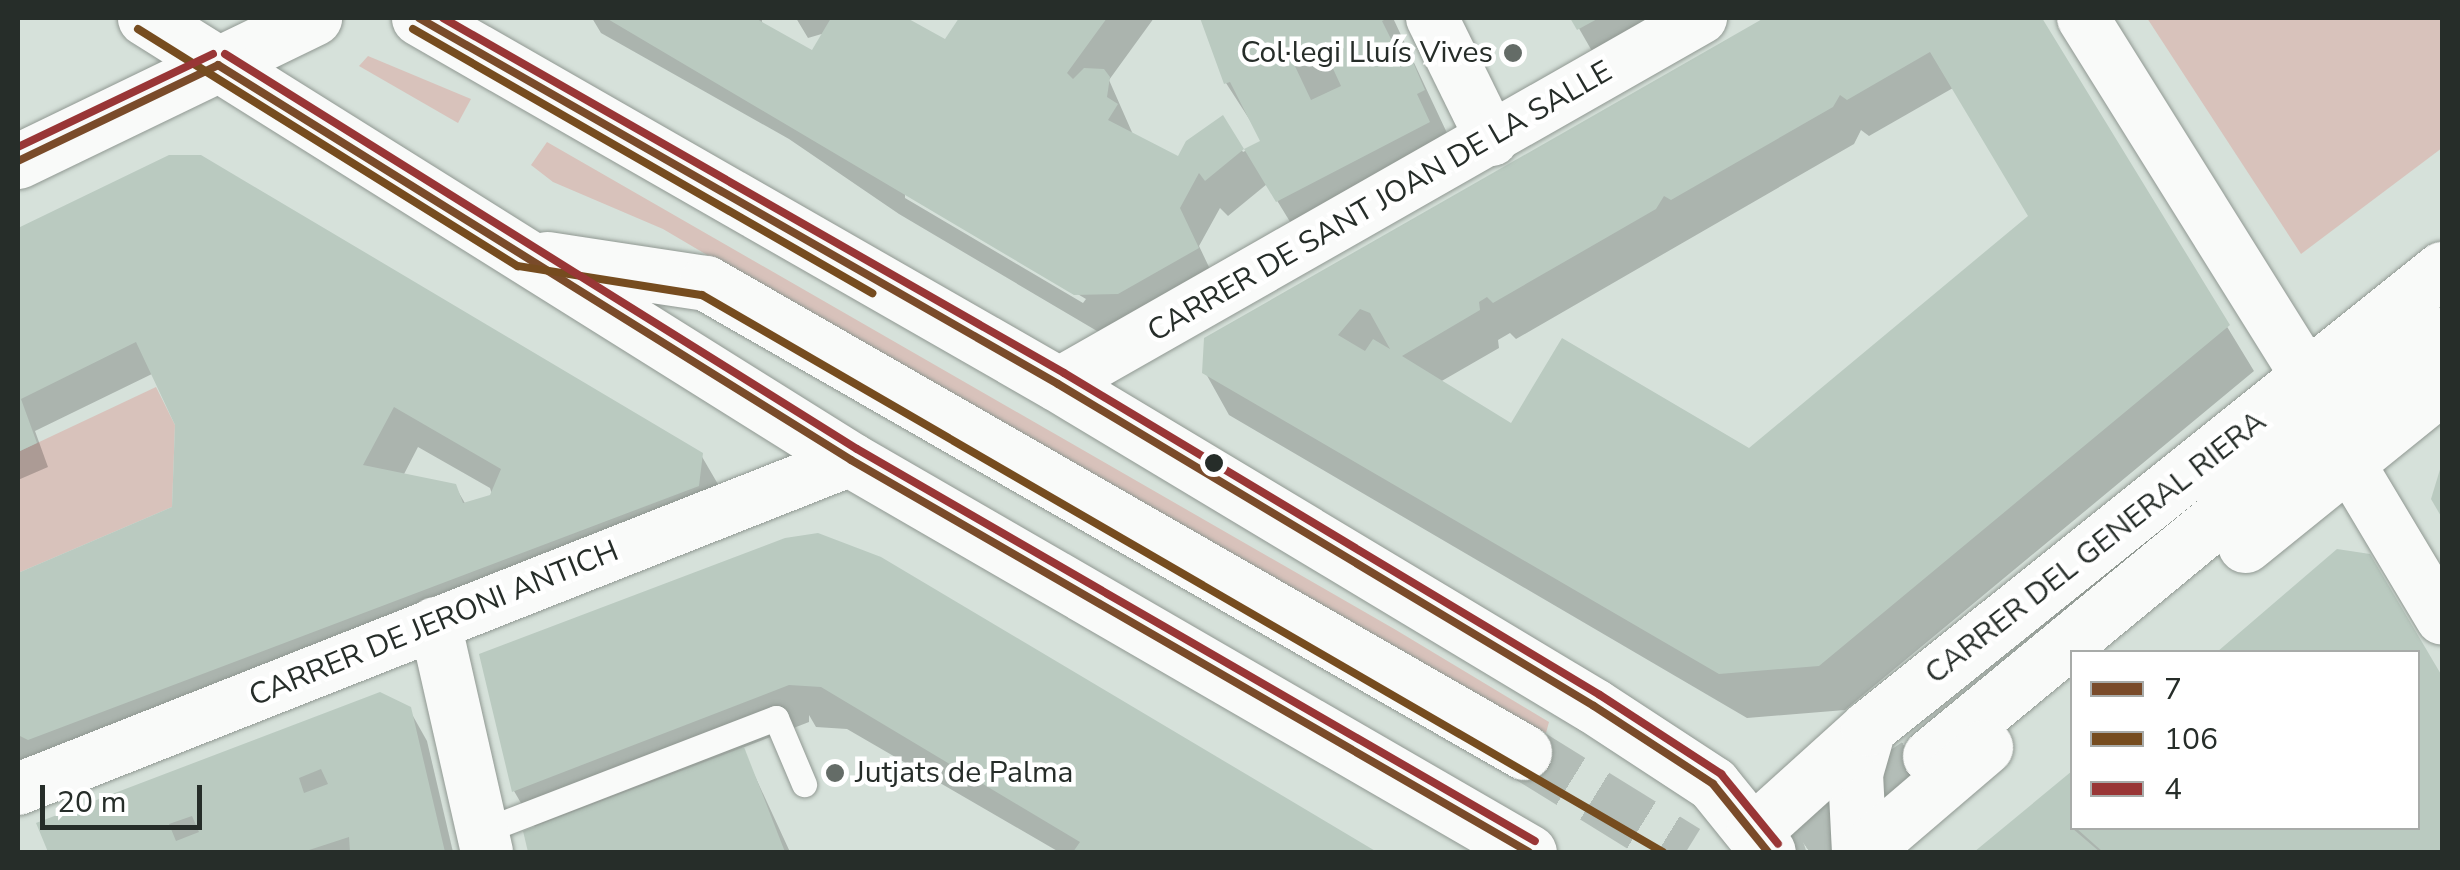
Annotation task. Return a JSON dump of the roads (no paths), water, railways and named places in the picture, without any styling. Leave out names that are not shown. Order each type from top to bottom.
[{"type":"main road","points":[[145,18],[850,460],[1529,852]]},
{"type":"main road","points":[[18,160],[314,18]]},
{"type":"main road","points":[[419,18],[1058,384],[1594,706],[1713,784],[1752,845]]},
{"type":"main road","points":[[524,255],[706,283],[1524,752]]},
{"type":"main road","name":"CARRER DEL GENERAL RIERA","points":[[1752,845],[1868,728],[2309,380],[2442,269]]},
{"type":"main road","points":[[1930,756],[2442,334]]},
{"type":"main road","points":[[2106,650],[2350,465],[2442,386]]},
{"type":"main road","points":[[1860,852],[2070,678]]},
{"type":"main road","points":[[1860,852],[1855,774],[1868,728]]},
{"type":"street","points":[[1432,18],[1492,140]]},
{"type":"street","name":"CARRER DE SANT JOAN DE LA SALLE","points":[[1058,384],[1702,18]]},
{"type":"street","points":[[2082,18],[2309,380]]},
{"type":"street","name":"CARRER DE JERONI ANTICH","points":[[18,790],[850,460]]},
{"type":"street","points":[[2350,465],[2442,620]]},
{"type":"street","points":[[435,623],[485,842]]},
{"type":"lane","points":[[485,842],[776,718],[804,784]]},
{"type":"tunnel","points":[[1524,752],[1686,852]]},
{"type":"tunnel","points":[[1772,852],[1803,842],[1930,756]]},
{"type":"place","name":"Col·legi Lluís Vives","points":[[1513,53]]},
{"type":"place","name":"Jutjats de Palma","points":[[835,773]]}]
